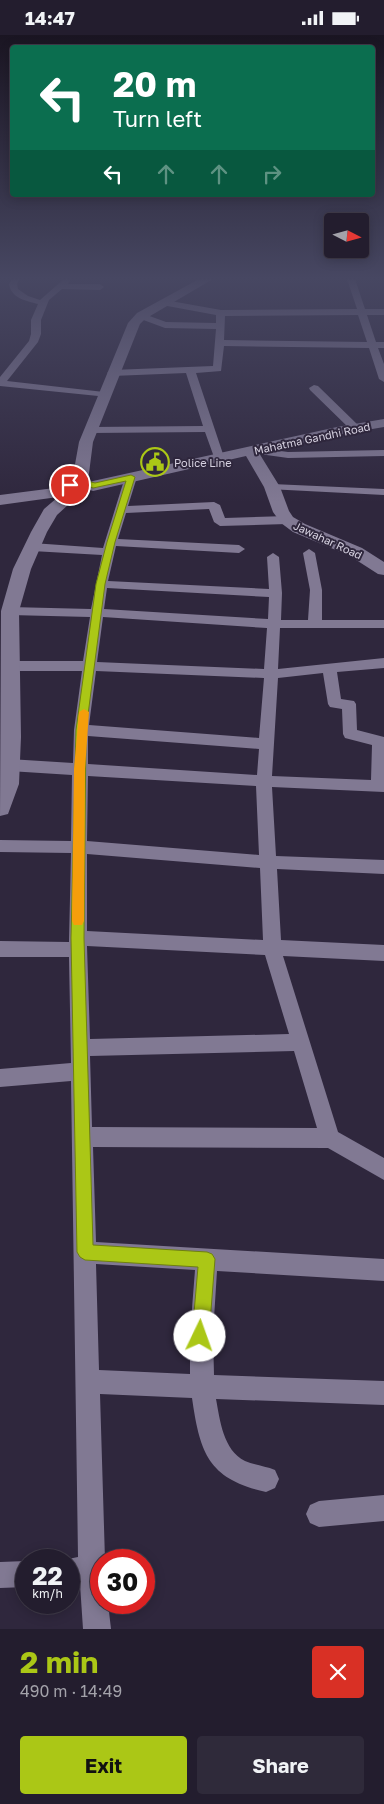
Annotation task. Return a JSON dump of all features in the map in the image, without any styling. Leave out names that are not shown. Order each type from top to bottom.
[{"type":"main road","points":[[0,808],[8,784],[9,765],[10,611],[22,569],[50,512],[77,487],[86,442],[121,353]]},
{"type":"main road","name":"Mahatma Gandhi Road","points":[[0,500],[131,477],[384,423]]},
{"type":"main road","name":"Jawahar Road","points":[[250,451],[272,487],[281,512],[287,520],[299,528],[356,552],[384,571]]},
{"type":"main road","name":"Mahatma Gandhi Road","points":[[0,493],[77,487]]},
{"type":"street","points":[[0,383],[24,353]]},
{"type":"street","points":[[112,373],[218,369],[219,353]]},
{"type":"street","points":[[375,353],[384,379]]},
{"type":"street","points":[[190,370],[219,457]]},
{"type":"street","points":[[0,383],[104,395]]},
{"type":"street","points":[[314,388],[355,428]]},
{"type":"street","points":[[91,430],[209,429]]},
{"type":"street","points":[[250,451],[288,455],[384,453]]},
{"type":"street","points":[[97,1629],[80,1571],[88,1382],[78,944],[81,730],[101,584],[131,477]]},
{"type":"street","points":[[272,487],[384,492]]},
{"type":"street","points":[[122,511],[214,505],[220,522],[287,520]]},
{"type":"street","points":[[32,547],[239,549]]},
{"type":"street","points":[[309,553],[316,590],[315,624]]},
{"type":"street","points":[[273,557],[276,593],[264,781],[272,948],[330,1138]]},
{"type":"street","points":[[101,584],[276,593]]},
{"type":"street","points":[[10,611],[98,613],[273,625],[384,624]]},
{"type":"street","points":[[11,666],[91,666],[270,674],[384,663]]},
{"type":"street","points":[[9,765],[264,781],[381,786],[382,742],[350,734],[349,704],[335,704],[329,668]]},
{"type":"street","points":[[81,730],[267,744]]},
{"type":"street","points":[[0,846],[79,847],[268,862],[384,867]]},
{"type":"street","points":[[0,949],[78,944],[272,948],[384,953]]},
{"type":"street","points":[[80,1048],[301,1042]]},
{"type":"street","points":[[0,1077],[81,1071]]},
{"type":"street","points":[[82,1137],[330,1138],[384,1170]]},
{"type":"street","points":[[85,1252],[384,1270]]},
{"type":"street","points":[[207,1259],[200,1336],[203,1386],[216,1447],[226,1462],[246,1474],[266,1479]]},
{"type":"street","points":[[88,1382],[384,1393]]},
{"type":"street","points":[[319,1514],[384,1508]]},
{"type":"street","points":[[0,1575],[15,1574]]},
{"type":"slow traffic","points":[[78,921],[81,730],[84,712]]},
{"type":"place","name":"Police Line","points":[[155,462]]},
{"type":"route","points":[[70,485],[75,481],[86,481],[93,486],[131,477],[111,542],[101,584],[81,730],[78,938],[85,1252],[207,1259],[200,1336]]}]
